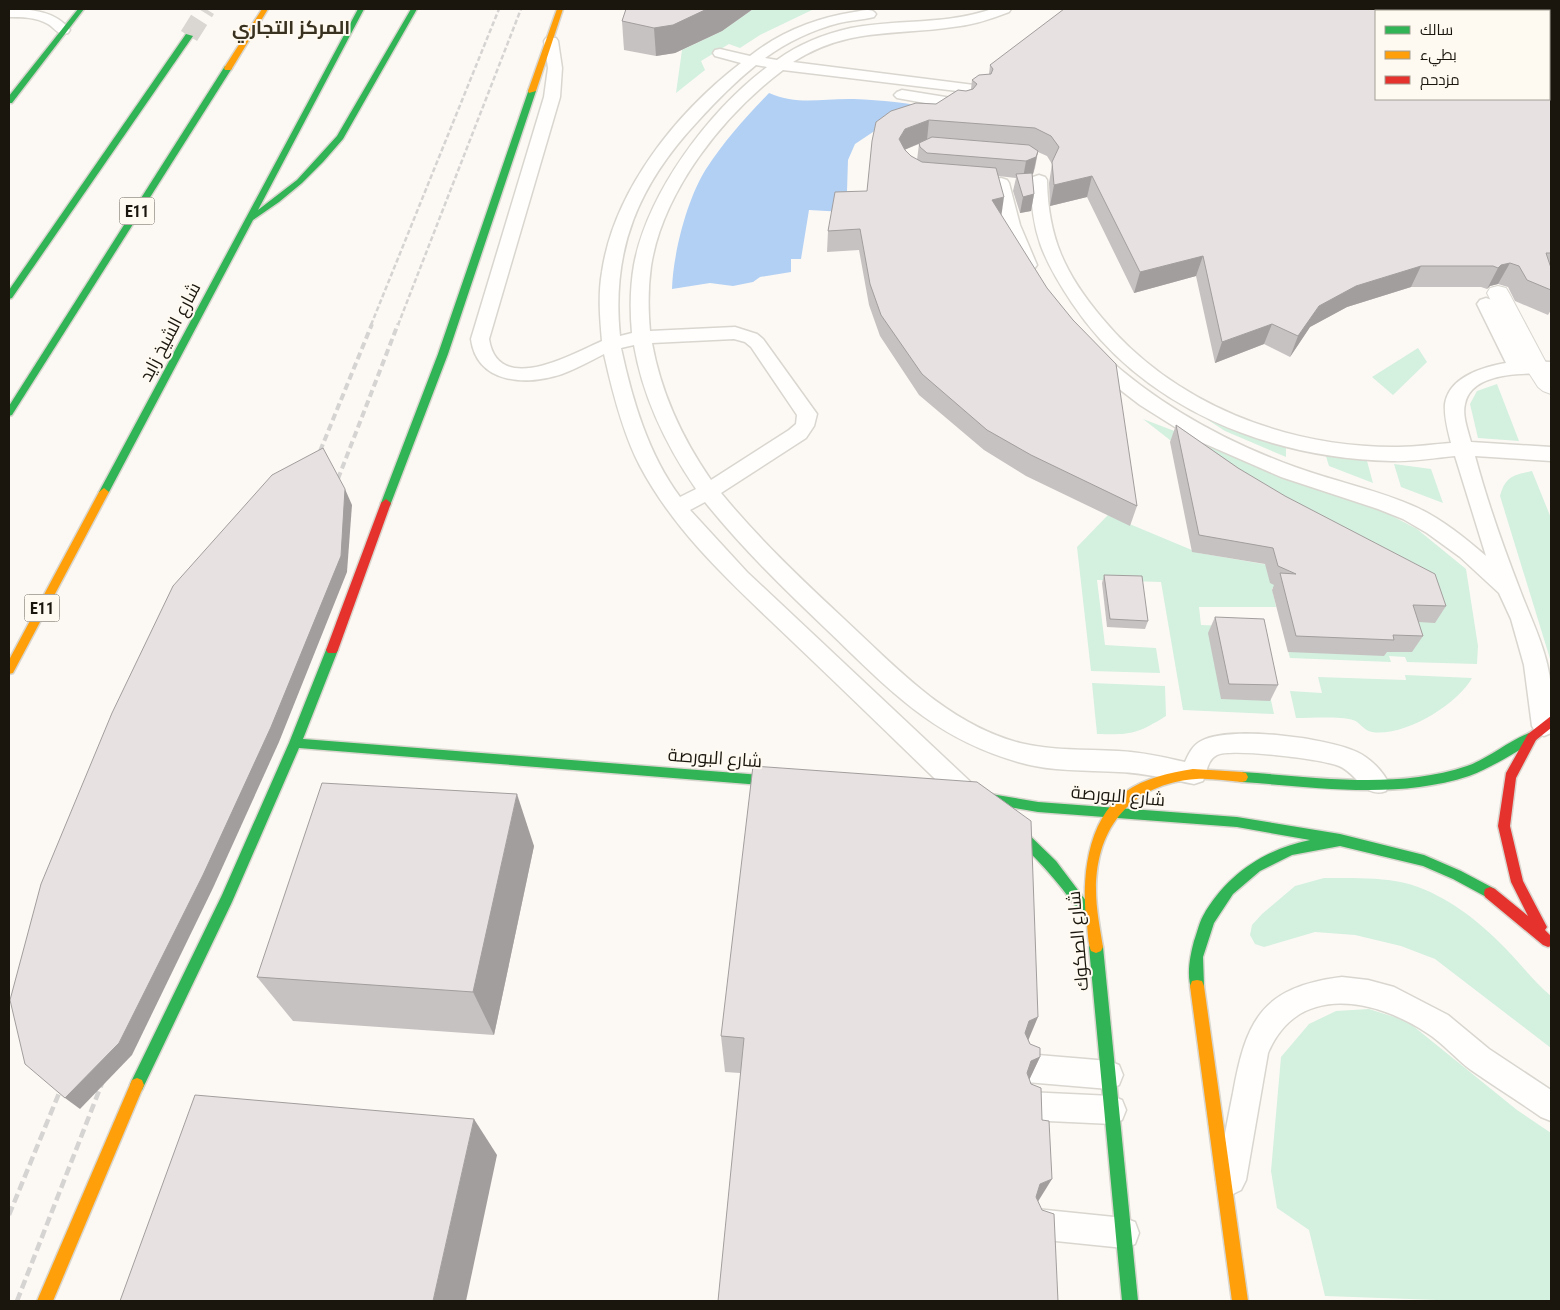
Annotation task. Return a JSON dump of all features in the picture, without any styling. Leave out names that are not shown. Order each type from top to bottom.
[{"type":"main road","points":[[9,101],[81,9]]},
{"type":"main road","name":"E11","points":[[9,413],[264,9]]},
{"type":"main road","name":"شارع الشيخ زايد","points":[[9,670],[361,9]]},
{"type":"main road","points":[[249,220],[295,188],[328,154],[340,137],[414,9]]},
{"type":"main road","points":[[45,1301],[124,1112],[227,898],[295,744],[345,618],[443,354],[551,41],[560,9]]},
{"type":"main road","points":[[9,296],[188,36]]},
{"type":"main road","points":[[1542,728],[1510,777],[1504,826],[1517,882],[1550,943]]},
{"type":"main road","name":"شارع الصكوك","points":[[1130,1301],[1090,889],[1094,856],[1100,834],[1110,812],[1123,800],[1139,790],[1175,777],[1194,774],[1377,784],[1401,784],[1446,777],[1486,763],[1542,728]]},
{"type":"main road","name":"شارع البورصة","points":[[295,744],[803,783]]},
{"type":"main road","name":"شارع البورصة","points":[[948,794],[1038,807],[1237,822],[1340,840]]},
{"type":"main road","points":[[968,796],[1024,836],[1045,855],[1063,876],[1094,924]]},
{"type":"main road","points":[[1240,1301],[1197,1000],[1196,957],[1208,920],[1228,890],[1256,866],[1290,850],[1340,840],[1416,858],[1457,875],[1490,893],[1520,916],[1550,943]]},
{"type":"street","points":[[1492,299],[1542,379]]},
{"type":"lane","points":[[947,9],[864,15],[829,21],[784,39],[747,65],[710,98],[675,137],[644,178],[631,203],[620,231],[612,261],[607,306],[610,344],[625,404],[652,470],[677,508],[735,573],[968,796]]},
{"type":"lane","points":[[1004,9],[962,22],[883,27],[848,33],[816,43],[775,69],[746,92],[705,140],[669,194],[654,224],[641,275],[639,294],[641,338],[654,393],[667,425],[686,459],[734,526],[766,559],[909,694],[950,724],[999,747],[1029,755],[1060,760],[1126,762],[1160,766],[1194,774],[1199,756],[1215,745],[1226,742],[1331,753],[1348,759],[1364,770],[1377,784]]},
{"type":"lane","points":[[9,13],[40,16],[59,24],[63,30]]},
{"type":"lane","points":[[551,41],[555,68],[552,97],[480,339],[480,347],[488,362],[505,372],[523,374],[554,370],[610,344],[641,338],[735,333],[751,338],[757,343],[807,414],[807,422],[796,435],[708,492],[677,508]]},
{"type":"lane","points":[[715,56],[747,65],[775,69],[982,90]]},
{"type":"lane","points":[[775,69],[964,105]]},
{"type":"lane","points":[[981,182],[1025,180]]},
{"type":"lane","points":[[1025,180],[1006,209],[1014,236],[1035,277]]},
{"type":"lane","points":[[1025,180],[1038,204],[1046,242],[1090,317],[1136,365],[1166,388],[1189,401],[1242,425],[1299,444],[1322,449],[1388,454],[1462,449],[1551,454]]},
{"type":"lane","points":[[1087,349],[1119,380],[1193,431],[1234,452],[1378,501],[1423,520],[1464,548],[1508,588]]},
{"type":"lane","points":[[1542,379],[1483,375],[1470,383],[1461,392],[1455,404],[1456,424],[1462,449],[1508,588],[1525,628],[1538,671],[1542,699],[1542,728]]},
{"type":"lane","points":[[1299,444],[1306,478]]},
{"type":"lane","points":[[1226,1208],[1254,1053],[1263,1032],[1278,1014],[1296,1002],[1318,993],[1342,990],[1368,993],[1394,1000],[1438,1024],[1479,1058],[1551,1107]]},
{"type":"lane","points":[[1026,1068],[1108,1075]]},
{"type":"lane","points":[[1027,1106],[1112,1110]]},
{"type":"lane","points":[[1036,1224],[1124,1233]]},
{"type":"green space","points":[[753,9],[814,9],[760,35],[740,48],[729,44],[701,61],[705,70],[676,93],[682,50],[722,31]]},
{"type":"green space","points":[[1418,348],[1427,362],[1393,395],[1372,377]]},
{"type":"green space","points":[[1497,384],[1519,441],[1478,438],[1470,404],[1477,391]]},
{"type":"green space","points":[[1205,418],[1286,445],[1286,457],[1225,431]]},
{"type":"green space","points":[[1143,419],[1379,509],[1417,529],[1466,569],[1478,646],[1477,664],[1407,662],[1405,657],[1389,656],[1391,662],[1290,658],[1282,627],[1403,621],[1435,581],[1404,558],[1193,458]]},
{"type":"green space","points":[[1325,453],[1367,461],[1373,483],[1329,466]]},
{"type":"green space","points":[[1394,464],[1431,469],[1443,503],[1401,487]]},
{"type":"green space","points":[[1532,471],[1551,518],[1551,662],[1500,496],[1507,481],[1520,474]]},
{"type":"green space","points":[[1108,515],[1199,553],[1310,572],[1314,590],[1272,588],[1276,607],[1199,607],[1201,625],[1255,627],[1274,714],[1183,710],[1161,582],[1097,580],[1105,645],[1156,648],[1160,673],[1091,671],[1077,547]]},
{"type":"green space","points":[[1405,675],[1472,678],[1455,699],[1428,717],[1399,729],[1372,732],[1355,721],[1347,719],[1296,718],[1290,691],[1322,693],[1318,677],[1406,680]]},
{"type":"green space","points":[[1092,683],[1165,686],[1166,716],[1148,727],[1133,732],[1097,734]]},
{"type":"green space","points":[[1324,878],[1375,879],[1405,883],[1431,892],[1467,914],[1498,941],[1551,996],[1551,1048],[1435,959],[1401,946],[1355,935],[1315,932],[1264,947],[1255,944],[1250,935],[1252,925],[1262,914],[1295,886]]},
{"type":"green space","points":[[1369,1009],[1407,1021],[1517,1110],[1551,1133],[1551,1301],[1466,1301],[1325,1296],[1309,1230],[1277,1208],[1271,1171],[1281,1057],[1309,1024],[1336,1011]]},
{"type":"water","points":[[769,93],[780,97],[801,100],[864,99],[935,108],[876,130],[855,144],[848,160],[844,212],[809,210],[801,259],[791,259],[791,272],[760,277],[753,282],[733,286],[710,283],[672,289],[675,260],[682,227],[699,181],[728,139]]},
{"type":"building","points":[[626,9],[707,9],[673,25],[654,28],[622,21]]},
{"type":"building","points":[[1064,9],[1551,9],[1551,253],[1546,253],[1551,268],[1551,290],[1527,280],[1519,266],[1510,263],[1501,265],[1498,268],[1493,266],[1421,266],[1356,286],[1319,306],[1298,336],[1272,324],[1222,342],[1203,256],[1140,272],[1092,176],[1054,185],[1052,162],[1059,147],[1051,136],[1035,128],[929,120],[905,129],[899,139],[911,156],[922,162],[996,168],[1004,197],[992,200],[1047,288],[1073,320],[1116,364],[1137,506],[1031,455],[987,430],[922,374],[881,315],[870,284],[860,229],[828,231],[835,192],[867,191],[872,141],[876,122],[891,111],[916,103],[936,104],[958,90],[966,91],[973,89],[977,84],[972,80],[979,75],[991,74],[993,69],[990,65]]},
{"type":"building","points":[[932,137],[1029,145],[1038,151],[1036,157],[1026,161],[927,153],[920,147],[919,143]]},
{"type":"building","points":[[1032,173],[1034,194],[1023,197],[1016,174]]},
{"type":"building","points":[[1176,425],[1238,468],[1285,496],[1435,574],[1446,606],[1413,605],[1423,636],[1393,635],[1394,640],[1296,636],[1280,573],[1296,574],[1278,566],[1273,548],[1199,535]]},
{"type":"building","points":[[323,448],[345,489],[341,556],[271,727],[203,875],[119,1043],[65,1098],[25,1064],[10,1000],[41,884],[112,713],[173,586],[272,475]]},
{"type":"building","points":[[1104,575],[1142,576],[1148,621],[1110,619]]},
{"type":"building","points":[[1215,617],[1264,619],[1278,685],[1229,684]]},
{"type":"building","points":[[753,766],[977,782],[1031,821],[1038,1017],[1029,1021],[1025,1033],[1030,1044],[1040,1048],[1040,1057],[1031,1061],[1027,1073],[1031,1084],[1041,1088],[1042,1120],[1049,1121],[1052,1179],[1040,1184],[1036,1197],[1042,1210],[1054,1214],[1058,1301],[718,1301],[744,1038],[721,1036]]},
{"type":"building","points":[[322,783],[517,794],[473,992],[257,977]]},
{"type":"building","points":[[195,1095],[474,1119],[433,1301],[120,1301]]},
{"type":"tunnel","points":[[189,36],[206,9]]},
{"type":"railway","points":[[371,325],[499,9]]},
{"type":"railway","points":[[398,325],[521,9]]},
{"type":"railway","points":[[316,461],[372,324]]},
{"type":"railway","points":[[334,489],[398,324]]},
{"type":"railway","points":[[17,1301],[106,1073]]},
{"type":"railway","points":[[9,1215],[64,1081]]},
{"type":"traffic: fast","points":[[9,101],[81,9]]},
{"type":"traffic: fast","points":[[104,492],[361,9]]},
{"type":"traffic: fast","points":[[252,218],[299,181],[340,137],[414,9]]},
{"type":"traffic: fast","points":[[9,296],[189,36]]},
{"type":"traffic: fast","points":[[9,413],[228,68]]},
{"type":"traffic: fast","points":[[386,503],[443,354],[532,91]]},
{"type":"traffic: fast","points":[[137,1085],[227,898],[295,743],[332,650]]},
{"type":"traffic: fast","points":[[1242,777],[1356,784],[1413,782],[1440,778],[1476,768],[1532,737]]},
{"type":"traffic: fast","points":[[295,743],[787,782]]},
{"type":"traffic: fast","points":[[967,795],[1038,807],[1237,822],[1340,840]]},
{"type":"traffic: fast","points":[[1003,821],[1029,842],[1052,865],[1091,918]]},
{"type":"traffic: fast","points":[[1197,986],[1196,957],[1208,920],[1228,890],[1256,867],[1290,850],[1340,840],[1424,861],[1457,875],[1490,893]]},
{"type":"traffic: fast","points":[[1096,947],[1130,1301]]},
{"type":"traffic: slow","points":[[228,68],[265,9]]},
{"type":"traffic: slow","points":[[532,91],[560,9]]},
{"type":"traffic: slow","points":[[9,670],[104,492]]},
{"type":"traffic: slow","points":[[1096,947],[1091,904],[1091,877],[1101,837],[1108,821],[1117,808],[1128,797],[1141,789],[1174,777],[1205,773],[1242,777]]},
{"type":"traffic: slow","points":[[1197,986],[1240,1301]]},
{"type":"traffic: slow","points":[[45,1301],[137,1085]]},
{"type":"traffic: jam","points":[[332,650],[386,503]]},
{"type":"traffic: jam","points":[[1540,927],[1517,882],[1504,826],[1510,777],[1532,737],[1551,721]]},
{"type":"traffic: jam","points":[[1490,893],[1548,941]]},
{"type":"district","name":"المركز التجاري","points":[[291,27]]}]
